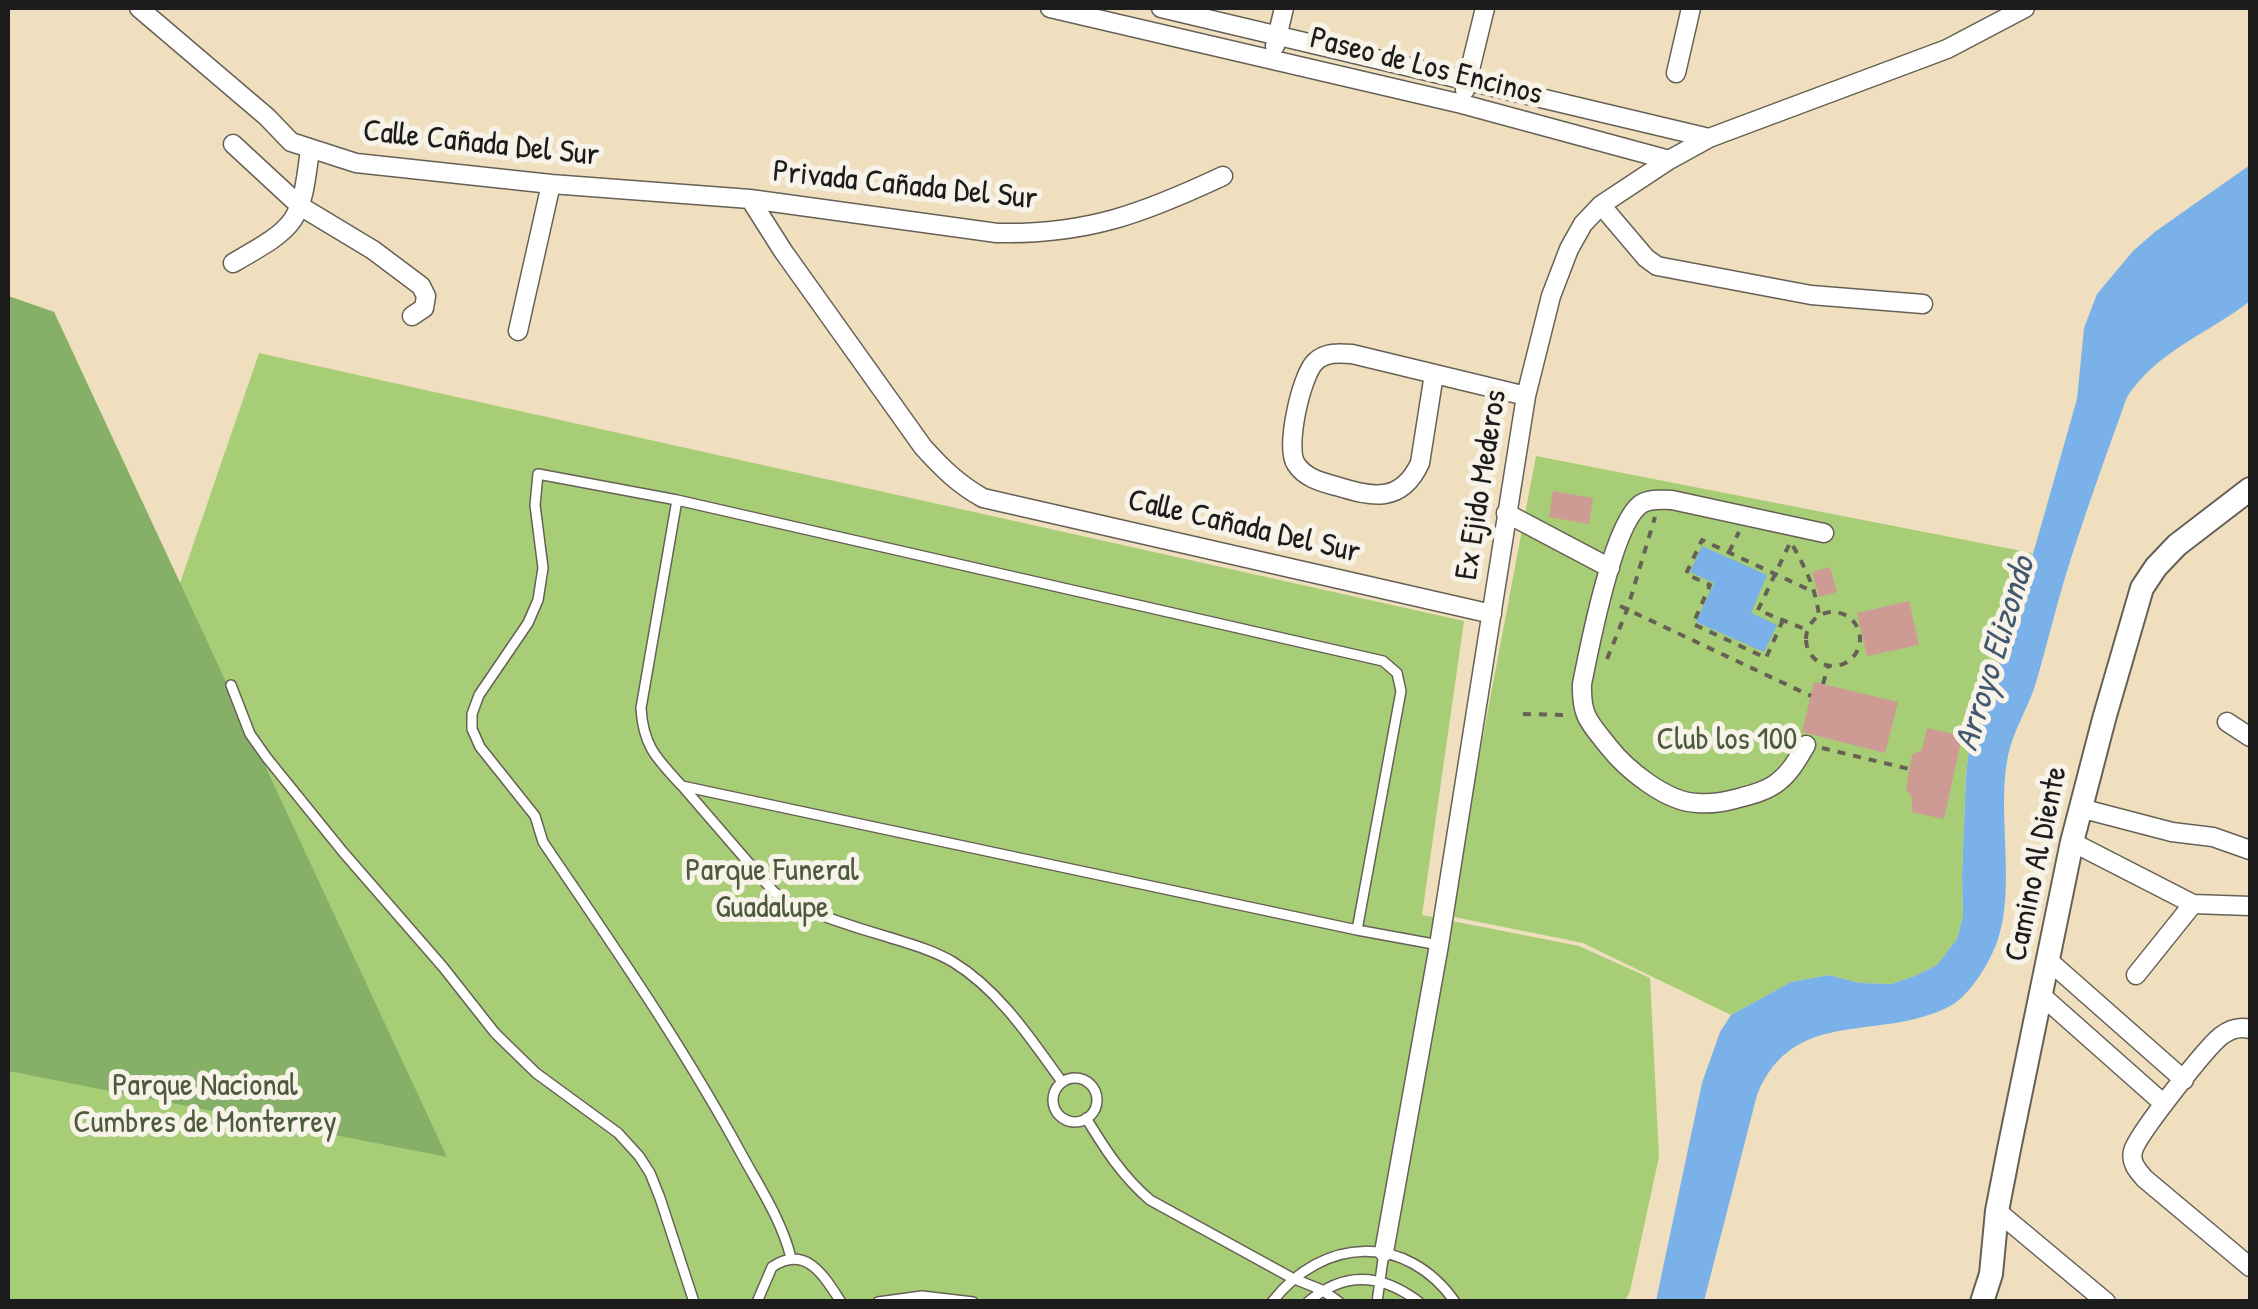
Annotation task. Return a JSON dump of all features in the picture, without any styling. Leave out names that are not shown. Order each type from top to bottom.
[{"type":"street","name":"Calle Cañada Del Sur","points":[[139,8],[266,116],[290,142],[310,149],[392,168],[750,199],[923,447],[946,472],[983,498],[1492,614]]},
{"type":"street","name":"Paseo de Los Encinos","points":[[1050,8],[1082,11],[1462,104],[1668,160]]},
{"type":"street","name":"Paseo de Los Encinos","points":[[1161,8],[1709,138]]},
{"type":"street","points":[[1272,60],[1284,8]]},
{"type":"street","points":[[1462,104],[1485,8]]},
{"type":"street","points":[[1676,74],[1691,8]]},
{"type":"street","name":"Ex Ejido Mederos","points":[[1384,1252],[1526,396],[1551,296],[1569,249],[1583,224],[1601,205],[1709,138],[1946,49],[2025,8]]},
{"type":"street","points":[[233,144],[300,206],[373,250],[421,286],[426,296],[424,308],[412,316]]},
{"type":"street","points":[[233,263],[276,238],[296,218],[305,191],[310,149]]},
{"type":"street","name":"Privada Cañada Del Sur","points":[[750,199],[998,233],[1033,234],[1134,214],[1223,176]]},
{"type":"street","points":[[518,331],[551,184]]},
{"type":"street","points":[[1601,205],[1657,266],[1811,296],[1923,304]]},
{"type":"street","points":[[1434,374],[1420,463],[1407,484],[1387,494],[1364,494],[1308,476],[1299,468],[1291,445],[1307,375],[1320,358],[1352,354],[1526,396]]},
{"type":"street","name":"Camino Al Diente","points":[[1982,1302],[1991,1274],[1997,1211],[2025,1064],[2072,842],[2142,588],[2176,545],[2250,490]]},
{"type":"street","points":[[1806,745],[1792,769],[1776,784],[1738,798],[1694,804],[1659,791],[1618,759],[1585,716],[1582,684],[1610,568],[1627,522],[1642,504],[1658,499],[1695,504],[1824,533]]},
{"type":"street","points":[[1506,513],[1610,568]]},
{"type":"street","points":[[2227,722],[2250,737]]},
{"type":"street","points":[[2080,808],[2172,832],[2213,837],[2250,850]]},
{"type":"street","points":[[2072,842],[2193,904],[2250,906]]},
{"type":"street","points":[[2136,976],[2193,904]]},
{"type":"street","points":[[2048,960],[2184,1080]]},
{"type":"street","points":[[2041,995],[2164,1104]]},
{"type":"street","points":[[2250,1029],[2241,1026],[2218,1038],[2164,1104],[2133,1150],[2132,1158],[2145,1179],[2250,1267]]},
{"type":"street","points":[[1997,1211],[2106,1302]]},
{"type":"lane","points":[[791,1258],[786,1236],[725,1124],[642,987],[543,842],[535,816],[480,747],[472,729],[472,714],[479,696],[528,624],[538,600],[543,568],[534,505],[538,474],[677,500],[1384,662],[1392,667],[1402,691],[1357,930]]},
{"type":"lane","points":[[677,500],[641,708],[646,743],[772,891],[785,901],[952,961],[993,994],[1062,1082]]},
{"type":"lane","points":[[231,686],[250,734],[268,758],[495,1033],[536,1073],[618,1134],[638,1156],[650,1172],[660,1198],[694,1302]]},
{"type":"lane","points":[[682,786],[1438,944]]},
{"type":"lane","points":[[1077,1078],[1090,1085],[1096,1098],[1086,1118],[1068,1120],[1056,1111],[1053,1096],[1062,1082],[1077,1078]]},
{"type":"lane","points":[[1086,1118],[1116,1167],[1150,1200],[1339,1302]]},
{"type":"lane","points":[[1272,1302],[1292,1278],[1319,1260],[1351,1252],[1384,1252],[1416,1263],[1442,1283],[1456,1302]]},
{"type":"lane","points":[[1377,1302],[1384,1252]]},
{"type":"lane","points":[[757,1302],[772,1267],[791,1258],[804,1260],[816,1269],[841,1302]]},
{"type":"lane","points":[[1308,1302],[1340,1282],[1360,1279],[1400,1288],[1418,1302]]},
{"type":"lane","points":[[878,1302],[922,1296],[973,1302]]},
{"type":"path","points":[[1606,663],[1656,515]]},
{"type":"path","points":[[1729,552],[1739,532]]},
{"type":"path","points":[[1783,620],[1766,658],[1692,624],[1710,585],[1686,574],[1702,540],[1814,592]]},
{"type":"path","points":[[1807,630],[1758,610],[1790,542],[1808,574],[1818,616]]},
{"type":"path","points":[[1602,598],[1810,696]]},
{"type":"path","points":[[1836,612],[1851,619],[1859,634],[1852,658],[1838,666],[1828,666],[1819,663],[1807,649],[1807,630],[1818,616],[1836,612]]},
{"type":"path","points":[[1823,684],[1828,666]]},
{"type":"path","points":[[1523,714],[1585,716]]},
{"type":"path","points":[[1806,745],[1910,769]]},
{"type":"green space","name":"Parque Funeral Guadalupe","points":[[8,296],[54,312],[180,583],[259,353],[1464,621],[1422,915],[1579,946],[1650,978],[1659,1157],[1625,1301],[8,1302]]},
{"type":"green space","name":"Parque Nacional Cumbres de Monterrey","points":[[8,296],[54,312],[447,1157],[8,1071]]},
{"type":"green space","name":"Club los 100","points":[[1536,456],[2032,553],[1989,691],[1972,721],[1966,776],[1963,916],[1957,939],[1937,965],[1891,984],[1860,983],[1829,975],[1791,982],[1731,1015],[1583,943],[1449,916]]},
{"type":"water","points":[[2250,165],[2250,301],[2168,355],[2127,397],[2078,535],[2035,686],[2008,756],[2004,911],[1990,958],[1974,984],[1952,1005],[1897,1023],[1816,1037],[1793,1048],[1773,1067],[1757,1095],[1704,1301],[1656,1301],[1702,1083],[1720,1032],[1731,1015],[1791,982],[1829,975],[1860,983],[1891,984],[1915,976],[1937,965],[1957,939],[1963,916],[1966,776],[1972,721],[1990,691],[2035,547],[2077,399],[2084,328],[2097,294],[2133,251]]},
{"type":"water","points":[[1702,546],[1767,575],[1751,613],[1777,625],[1764,652],[1696,622],[1714,583],[1690,572]]},
{"type":"building","points":[[1553,491],[1593,498],[1589,524],[1549,517]]},
{"type":"building","points":[[1830,567],[1837,592],[1819,597],[1812,572]]},
{"type":"building","points":[[1909,601],[1919,645],[1867,656],[1857,613]]},
{"type":"building","points":[[1814,682],[1898,702],[1885,753],[1802,732]]},
{"type":"building","points":[[1927,728],[1962,736],[1944,819],[1912,812],[1912,798],[1906,788],[1912,755],[1922,750]]},
{"type":"water label","name":"Arroyo Elizondo","points":[[1996,654]]}]
